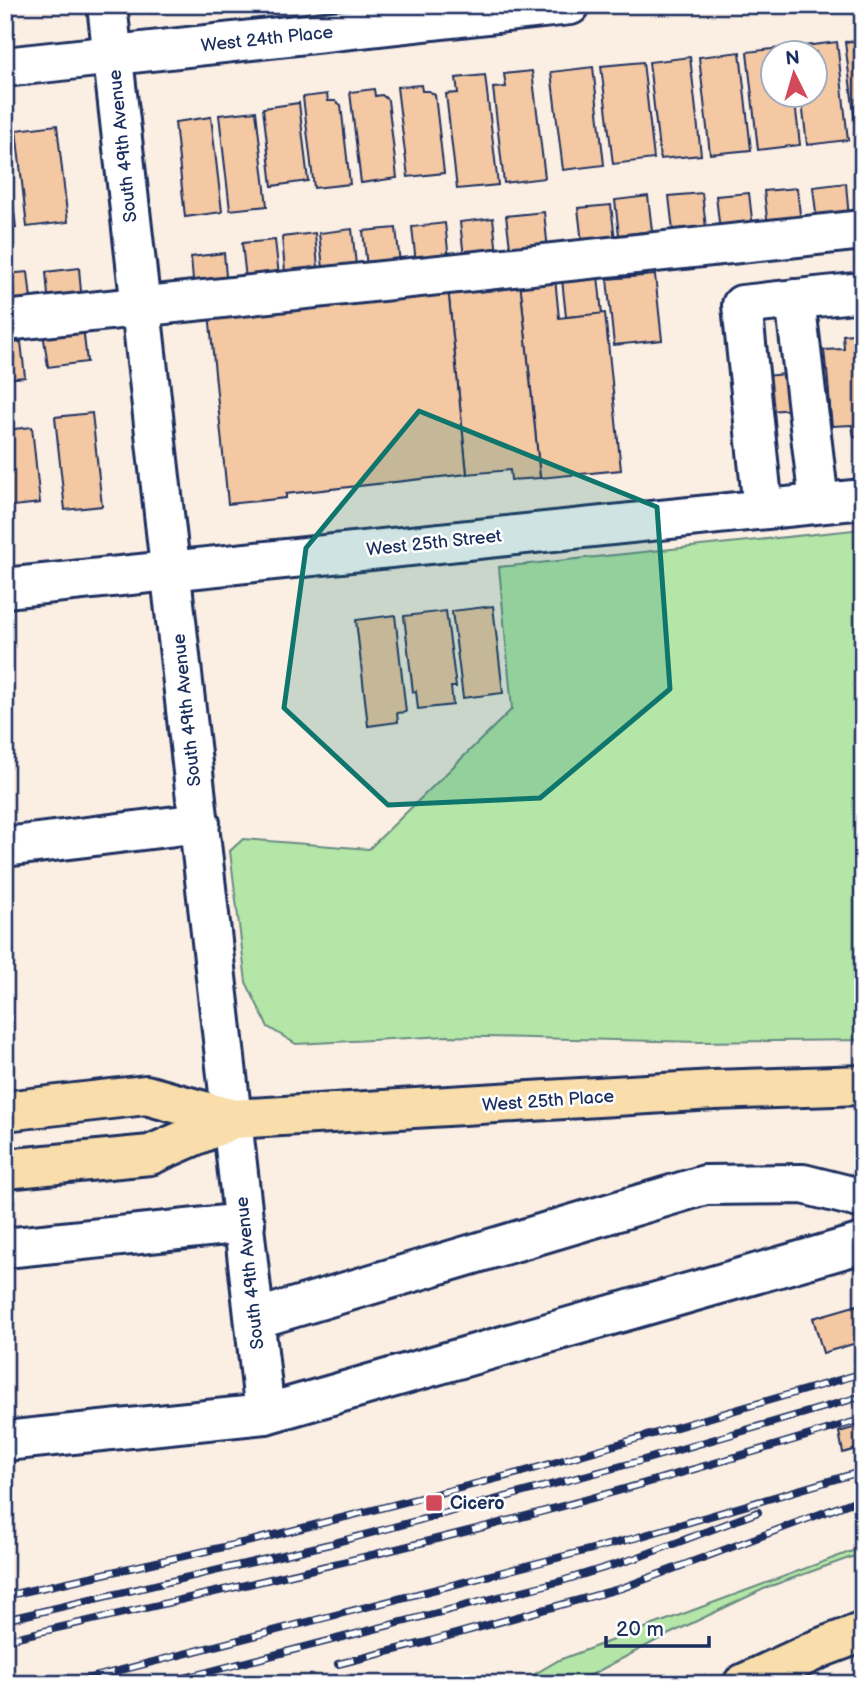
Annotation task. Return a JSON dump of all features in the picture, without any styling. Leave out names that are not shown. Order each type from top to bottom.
[{"type":"main road","name":"West 25th Place","points":[[5,1111],[146,1095],[233,1119],[714,1090],[863,1085]]},
{"type":"main road","name":"West 25th Place","points":[[5,1169],[150,1155],[233,1119]]},
{"type":"main road","points":[[743,1684],[822,1647],[863,1632]]},
{"type":"street","name":"South 49th Avenue","points":[[107,5],[265,1414]]},
{"type":"street","name":"West 24th Place","points":[[5,67],[570,5]]},
{"type":"street","points":[[5,321],[863,230]]},
{"type":"street","points":[[763,509],[741,305],[863,292]]},
{"type":"street","points":[[795,299],[819,503]]},
{"type":"street","name":"West 25th Street","points":[[5,588],[863,499]]},
{"type":"street","points":[[5,847],[200,823]]},
{"type":"street","points":[[255,1319],[705,1185],[803,1184],[863,1199]]},
{"type":"street","points":[[5,1248],[245,1223]]},
{"type":"street","points":[[5,1441],[265,1414],[863,1243]]},
{"type":"highlighted area","points":[[419,411],[657,507],[670,689],[540,798],[388,805],[284,708],[306,548]]},
{"type":"green space","points":[[863,529],[863,1040],[700,1042],[447,1036],[296,1044],[268,1027],[246,982],[230,851],[243,839],[369,849],[512,709],[499,567]]},
{"type":"green space","points":[[863,1547],[863,1553],[768,1587],[663,1637],[574,1684],[518,1684],[559,1660]]},
{"type":"building","points":[[863,40],[863,139],[857,139],[845,42]]},
{"type":"building","points":[[837,42],[848,140],[807,145],[803,108],[830,108],[830,43]]},
{"type":"building","points":[[760,50],[760,108],[796,108],[800,145],[758,150],[747,52]]},
{"type":"building","points":[[740,52],[751,150],[710,154],[699,57]]},
{"type":"building","points":[[690,57],[701,155],[660,159],[649,62]]},
{"type":"building","points":[[643,62],[654,159],[613,164],[601,66]]},
{"type":"building","points":[[593,67],[604,165],[563,170],[551,72]]},
{"type":"building","points":[[532,71],[545,178],[504,183],[493,88],[506,87],[504,74]]},
{"type":"building","points":[[485,75],[498,185],[457,189],[446,94],[458,93],[456,78]]},
{"type":"building","points":[[421,85],[422,91],[435,95],[444,173],[408,177],[397,87]]},
{"type":"building","points":[[374,89],[375,96],[382,95],[388,100],[397,178],[361,183],[350,92]]},
{"type":"building","points":[[327,94],[328,101],[341,105],[350,184],[314,188],[303,97]]},
{"type":"building","points":[[299,103],[308,181],[272,186],[263,108]]},
{"type":"building","points":[[256,111],[267,206],[230,210],[219,115]]},
{"type":"building","points":[[211,117],[222,212],[185,217],[175,122]]},
{"type":"building","points":[[57,125],[68,222],[27,227],[16,130]]},
{"type":"building","points":[[5,135],[16,228],[5,229]]},
{"type":"building","points":[[846,183],[849,219],[817,222],[813,187]]},
{"type":"building","points":[[797,188],[801,223],[768,227],[764,191]]},
{"type":"building","points":[[702,193],[706,228],[673,231],[669,196]]},
{"type":"building","points":[[749,193],[753,228],[720,231],[716,196]]},
{"type":"building","points":[[648,196],[652,231],[619,235],[615,200]]},
{"type":"building","points":[[611,205],[615,240],[582,243],[578,208]]},
{"type":"building","points":[[544,212],[548,250],[511,254],[506,216]]},
{"type":"building","points":[[493,218],[497,254],[464,257],[460,222]]},
{"type":"building","points":[[445,223],[449,259],[416,263],[412,227]]},
{"type":"building","points":[[396,228],[400,263],[367,267],[363,231]]},
{"type":"building","points":[[352,229],[356,265],[323,268],[319,233]]},
{"type":"building","points":[[315,233],[318,268],[285,272],[282,237]]},
{"type":"building","points":[[275,240],[279,276],[246,279],[242,243]]},
{"type":"building","points":[[224,253],[227,288],[194,292],[191,257]]},
{"type":"building","points":[[79,268],[82,303],[49,307],[46,272]]},
{"type":"building","points":[[28,272],[32,308],[5,311],[5,274]]},
{"type":"building","points":[[655,275],[662,340],[614,345],[607,279]]},
{"type":"building","points":[[598,276],[602,314],[566,317],[562,279]]},
{"type":"building","points":[[555,278],[559,318],[605,313],[621,470],[540,478],[520,281]]},
{"type":"building","points":[[520,281],[540,478],[511,480],[510,470],[467,474],[448,288]]},
{"type":"building","points":[[448,288],[467,474],[286,494],[286,498],[228,504],[209,313]]},
{"type":"building","points":[[83,327],[87,362],[48,367],[43,332]]},
{"type":"building","points":[[863,333],[863,436],[854,437],[852,425],[832,426],[824,350],[844,349],[843,335]]},
{"type":"building","points":[[21,342],[25,377],[5,379],[5,344]]},
{"type":"building","points":[[827,370],[830,406],[758,412],[754,377]]},
{"type":"building","points":[[92,413],[102,506],[65,510],[55,417]]},
{"type":"building","points":[[32,427],[40,503],[5,507],[5,430]]},
{"type":"building","points":[[493,606],[503,693],[463,698],[452,611]]},
{"type":"building","points":[[446,611],[456,687],[451,687],[453,705],[418,709],[416,691],[413,692],[404,616]]},
{"type":"building","points":[[395,615],[406,712],[397,713],[398,722],[368,726],[356,620]]},
{"type":"building","points":[[861,1304],[863,1341],[823,1353],[813,1318]]},
{"type":"building","points":[[863,1425],[863,1447],[843,1453],[839,1432]]},
{"type":"railway","points":[[5,1596],[255,1540],[522,1472],[863,1373]]},
{"type":"railway","points":[[5,1620],[330,1544],[640,1461],[863,1396]]},
{"type":"railway","points":[[5,1640],[471,1530],[578,1502],[863,1419]]},
{"type":"railway","points":[[67,1684],[635,1538],[863,1471]]},
{"type":"railway","points":[[338,1664],[622,1588],[863,1498]]},
{"type":"railway","points":[[161,1684],[565,1580],[636,1558],[758,1512]]},
{"type":"place","name":"Cicero","points":[[434,1503]]}]
